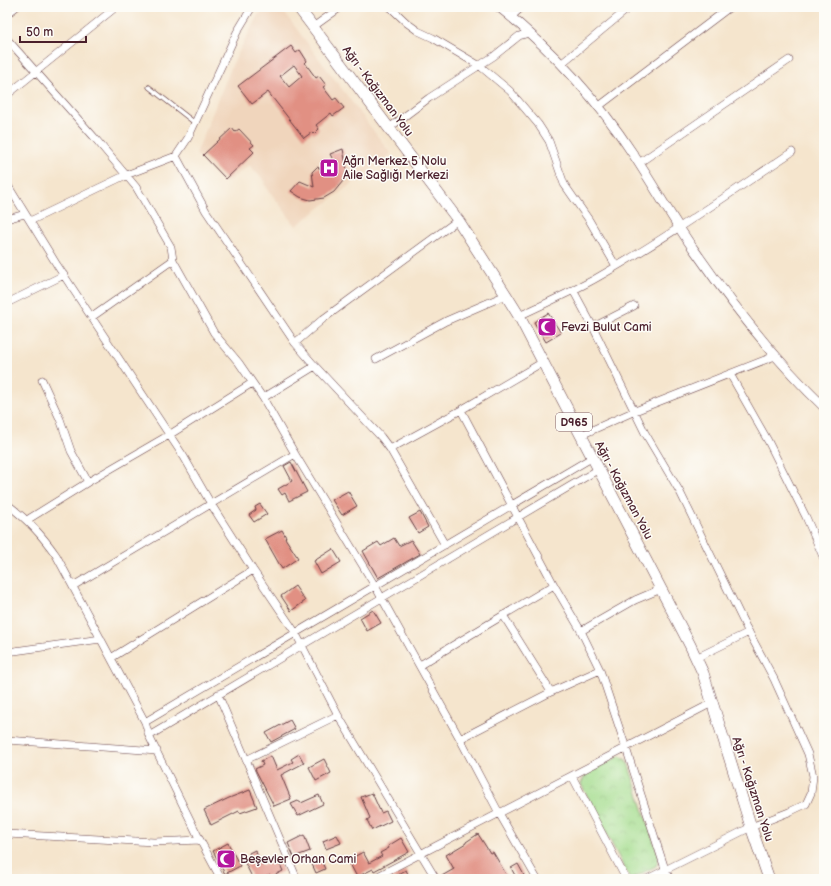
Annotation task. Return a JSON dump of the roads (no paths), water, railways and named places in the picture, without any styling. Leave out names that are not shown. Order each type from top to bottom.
[{"type":"main road","name":"Ağrı - Kağızman Yolu","points":[[298,7],[458,220],[519,316],[703,673],[751,827],[769,879]]},
{"type":"street","points":[[7,14],[16,7]]},
{"type":"street","points":[[7,95],[116,7]]},
{"type":"street","points":[[30,221],[126,175],[176,156],[188,138],[237,32],[252,7]]},
{"type":"street","points":[[313,26],[341,7]]},
{"type":"street","points":[[390,7],[418,31],[480,66],[510,91],[538,124],[549,141],[564,184],[589,220],[616,266]]},
{"type":"street","points":[[498,7],[529,33],[561,64],[598,107],[639,163],[694,250],[752,329],[802,386],[824,407]]},
{"type":"street","points":[[511,17],[522,7]]},
{"type":"street","points":[[561,64],[630,7]]},
{"type":"street","points":[[598,107],[730,7]]},
{"type":"street","points":[[389,128],[429,98],[480,66],[519,36],[529,33]]},
{"type":"street","points":[[7,39],[136,187],[171,247],[173,260],[214,333],[239,363],[263,398],[382,598],[420,665],[499,814],[536,879]]},
{"type":"street","points":[[639,163],[789,60]]},
{"type":"street","points":[[519,316],[573,290],[616,266],[680,227],[792,152]]},
{"type":"street","points":[[176,156],[206,211],[295,342],[315,366],[381,437],[390,449],[445,545]]},
{"type":"street","points":[[7,184],[64,275],[184,457],[211,504],[253,570],[295,632],[338,715],[436,879]]},
{"type":"street","points":[[7,219],[25,214]]},
{"type":"street","points":[[295,342],[323,319],[458,220]]},
{"type":"street","points":[[92,317],[173,260]]},
{"type":"street","points":[[7,303],[64,275]]},
{"type":"street","points":[[573,290],[593,327],[645,433],[680,492],[749,632],[774,679],[808,754],[813,776],[811,793],[806,804],[751,827],[647,879]]},
{"type":"street","points":[[376,359],[446,321],[506,295]]},
{"type":"street","points":[[593,327],[634,306]]},
{"type":"street","points":[[581,435],[635,411],[775,356]]},
{"type":"street","points":[[390,449],[543,362]]},
{"type":"street","points":[[263,398],[315,366]]},
{"type":"street","points":[[730,374],[768,440],[806,517],[824,559]]},
{"type":"street","points":[[42,380],[60,419],[71,451],[88,482]]},
{"type":"street","points":[[27,520],[88,482],[169,436],[252,383]]},
{"type":"street","points":[[461,410],[554,585],[581,631],[600,670],[665,869],[670,879]]},
{"type":"street","points":[[73,586],[295,454]]},
{"type":"street","points":[[144,722],[593,457]]},
{"type":"street","points":[[148,736],[599,469]]},
{"type":"street","points":[[7,504],[27,520],[46,541],[56,555],[144,722],[148,736],[221,879]]},
{"type":"street","points":[[111,658],[253,570]]},
{"type":"street","points":[[420,665],[554,585]]},
{"type":"street","points":[[581,631],[635,600],[661,589]]},
{"type":"street","points":[[503,615],[551,692]]},
{"type":"street","points":[[696,658],[749,632]]},
{"type":"street","points":[[7,652],[101,639]]},
{"type":"street","points":[[460,739],[551,692],[600,670]]},
{"type":"street","points":[[218,694],[297,879]]},
{"type":"street","points":[[372,879],[712,703]]},
{"type":"street","points":[[246,760],[338,715]]},
{"type":"street","points":[[7,740],[157,751]]},
{"type":"street","points":[[572,776],[626,879]]},
{"type":"street","points":[[7,834],[154,842],[200,840]]},
{"type":"lane","points":[[149,87],[195,123]]},
{"type":"place","name":"Ağrı Merkez 5 Nolu Aile Sağlığı Merkezi","points":[[329,168]]},
{"type":"place","name":"Fevzi Bulut Cami","points":[[547,327]]},
{"type":"place","name":"Beşevler Orhan Cami","points":[[226,859]]}]
